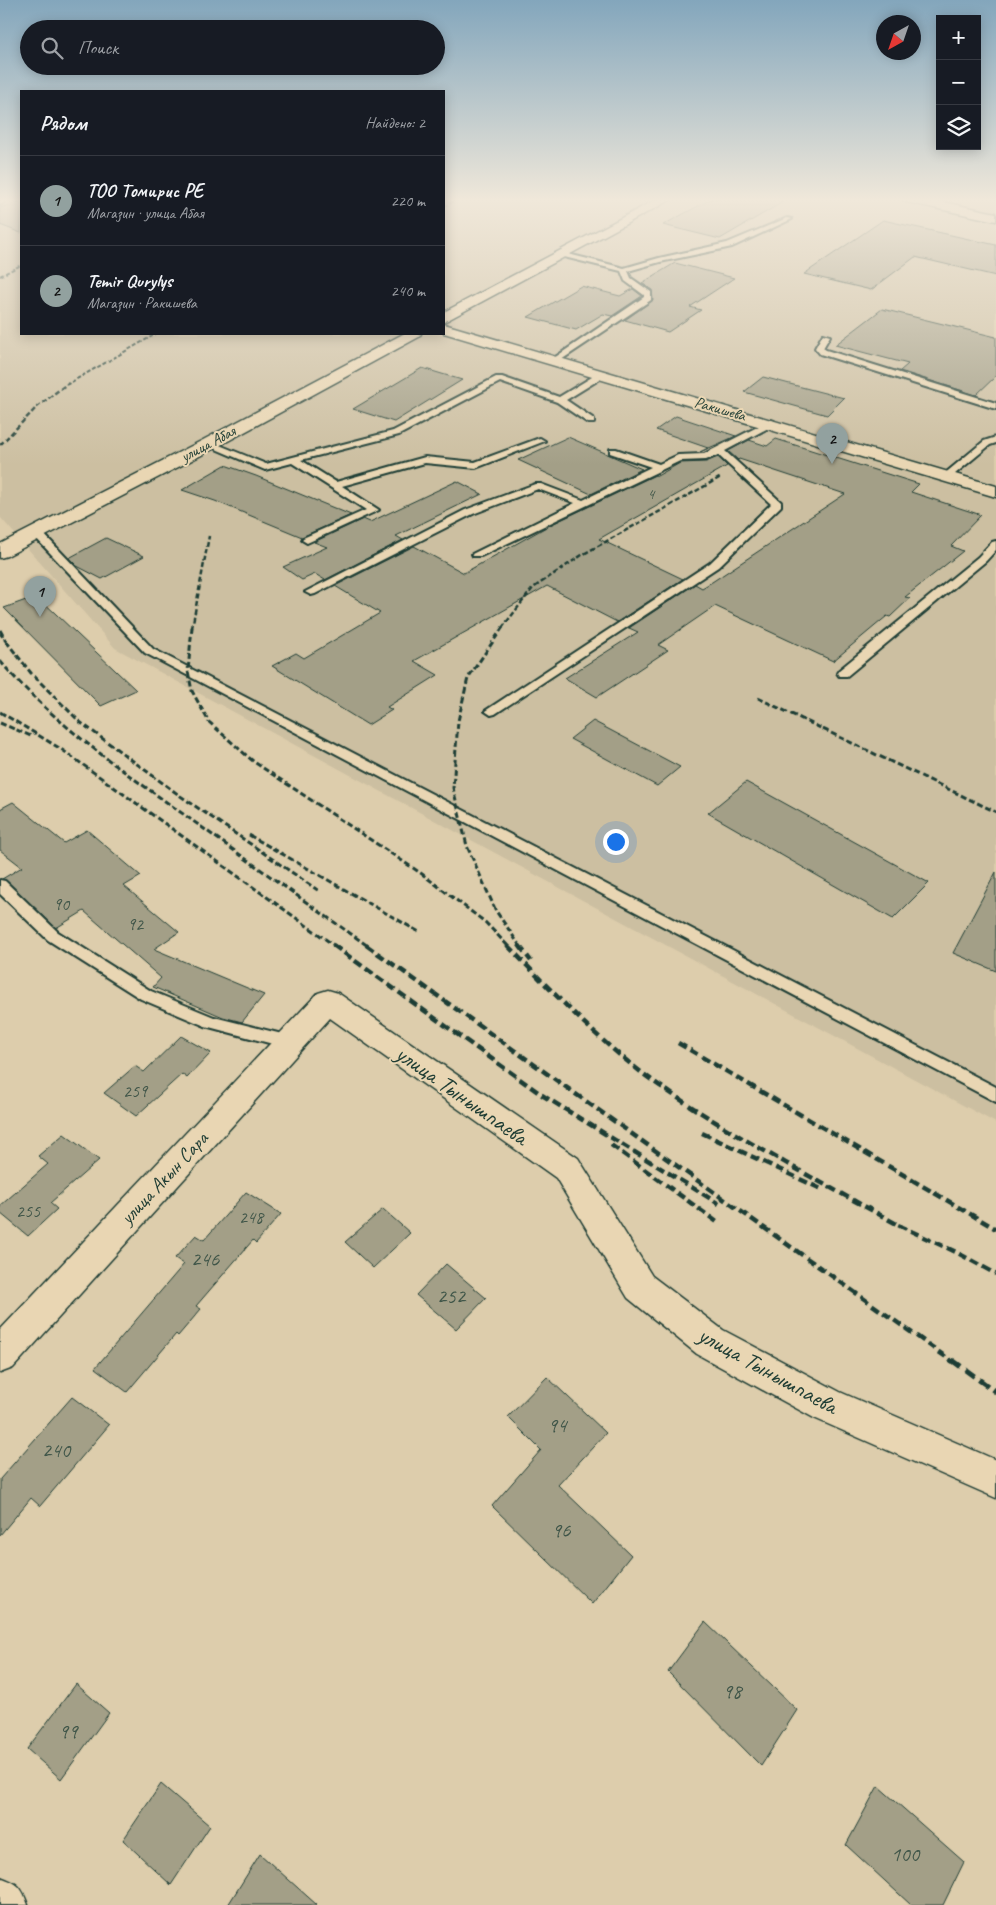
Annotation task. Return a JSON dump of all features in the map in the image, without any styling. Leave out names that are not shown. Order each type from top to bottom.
[{"type":"street","points":[[445,317],[502,287]]},
{"type":"street","name":"Ракишева","points":[[445,328],[996,492]]},
{"type":"street","name":"улица Абая","points":[[0,552],[209,444],[412,335]]},
{"type":"street","name":"улица Акын Сара","points":[[0,1356],[288,1042],[328,1001]]},
{"type":"street","name":"улица Тынышпаева","points":[[328,1001],[567,1168],[640,1287],[710,1342],[827,1405],[996,1479]]},
{"type":"street","points":[[0,1900],[5,1905]]},
{"type":"lane","points":[[556,360],[648,298],[648,294],[639,287]]},
{"type":"lane","points":[[826,336],[819,348],[823,352],[996,406]]},
{"type":"lane","points":[[560,400],[602,374]]},
{"type":"lane","points":[[209,444],[265,467],[396,433],[499,380],[560,400],[591,421]]},
{"type":"lane","points":[[477,554],[659,466],[678,458],[706,458],[771,424]]},
{"type":"lane","points":[[946,477],[988,443],[996,440]]},
{"type":"lane","points":[[335,485],[425,460],[476,466],[540,441]]},
{"type":"lane","points":[[613,451],[659,466]]},
{"type":"lane","points":[[491,711],[714,565],[777,504],[719,451]]},
{"type":"lane","points":[[294,460],[374,510],[307,540]]},
{"type":"lane","points":[[311,592],[469,512],[538,486],[583,503]]},
{"type":"lane","points":[[37,533],[149,651],[996,1095]]},
{"type":"lane","points":[[843,673],[982,559],[996,545]]},
{"type":"lane","points":[[0,885],[53,936],[146,994],[211,1022],[288,1042]]},
{"type":"shaded area","points":[[0,287],[20,287],[20,335],[445,335],[445,287],[996,287],[996,1123],[115,648],[0,517]]},
{"type":"building","points":[[579,287],[620,296],[633,289],[642,296],[612,316],[603,314],[576,330],[528,317]]},
{"type":"building","points":[[648,287],[720,287],[690,307],[701,310],[668,332],[625,320],[653,300],[652,290]]},
{"type":"building","points":[[858,287],[875,287],[871,290]]},
{"type":"building","points":[[882,309],[996,337],[996,376],[976,395],[900,371],[908,364],[835,345]]},
{"type":"building","points":[[422,368],[462,380],[394,422],[353,409]]},
{"type":"building","points":[[763,377],[844,398],[827,415],[744,392]]},
{"type":"building","points":[[676,416],[736,436],[700,452],[708,448],[656,430]]},
{"type":"building","points":[[568,437],[642,469],[591,494],[518,460]]},
{"type":"building","points":[[776,439],[919,484],[911,492],[981,515],[951,546],[963,551],[905,597],[910,598],[890,617],[887,616],[833,661],[715,606],[658,645],[668,650],[597,697],[565,678],[638,632],[629,628],[695,584],[702,588],[712,582],[845,494],[738,460],[728,451],[749,440],[767,446]]},
{"type":"building","points":[[718,457],[727,466],[599,539],[683,579],[617,622],[547,586],[414,661],[438,675],[387,707],[392,710],[368,725],[272,666],[296,653],[304,658],[380,613],[335,586],[414,546],[464,573],[548,526],[655,475],[657,476],[680,463],[706,462]]},
{"type":"building","points":[[225,465],[351,515],[302,537],[215,501],[182,490]]},
{"type":"building","points":[[457,481],[482,494],[396,536],[403,540],[325,580],[315,574],[302,580],[283,567],[327,547],[314,542],[363,519],[370,522]]},
{"type":"building","points":[[106,538],[144,556],[102,579],[77,566],[69,558]]},
{"type":"building","points":[[37,596],[136,690],[101,706],[4,608]]},
{"type":"building","points":[[593,721],[680,767],[657,786],[570,739]]},
{"type":"building","points":[[746,782],[929,883],[893,919],[708,813]]},
{"type":"building","points":[[13,802],[64,843],[87,830],[141,876],[124,886],[179,932],[154,949],[264,995],[242,1022],[223,1017],[153,987],[161,978],[84,911],[56,928],[6,880],[2,879],[22,867],[0,850],[0,809]]},
{"type":"building","points":[[996,872],[996,971],[953,953]]},
{"type":"building","points":[[181,1036],[211,1053],[187,1078],[182,1074],[136,1116],[104,1093],[135,1066],[144,1072]]},
{"type":"building","points":[[64,1134],[99,1160],[50,1203],[57,1209],[28,1236],[0,1213],[0,1206],[48,1164],[38,1156]]},
{"type":"building","points":[[246,1192],[281,1214],[256,1243],[253,1240],[196,1306],[201,1309],[178,1336],[176,1334],[127,1392],[95,1368],[184,1264],[175,1258],[196,1235],[204,1240]]},
{"type":"building","points":[[383,1209],[410,1233],[373,1268],[345,1242]]},
{"type":"building","points":[[446,1264],[486,1298],[456,1329],[416,1295]]},
{"type":"building","points":[[547,1377],[606,1433],[558,1485],[631,1555],[592,1604],[492,1506],[541,1450],[508,1417]]},
{"type":"building","points":[[72,1397],[109,1425],[40,1506],[31,1498],[0,1535],[0,1479]]},
{"type":"building","points":[[705,1622],[797,1710],[761,1766],[668,1672]]},
{"type":"building","points":[[76,1684],[109,1713],[61,1779],[27,1749]]},
{"type":"building","points":[[161,1784],[210,1826],[171,1885],[123,1840]]},
{"type":"building","points":[[878,1786],[964,1862],[943,1905],[911,1905],[846,1845]]},
{"type":"building","points":[[260,1854],[317,1905],[228,1905]]},
{"type":"railway","points":[[66,385],[154,335]]},
{"type":"railway","points":[[0,445],[37,407],[68,383]]},
{"type":"railway","points":[[502,628],[533,588],[582,555],[721,477]]},
{"type":"railway","points":[[192,628],[209,536]]},
{"type":"railway","points":[[192,627],[188,671],[192,691],[209,722],[254,762],[422,874],[485,922],[508,946]]},
{"type":"railway","points":[[503,627],[468,678],[458,721],[453,788],[467,846],[496,911],[520,946]]},
{"type":"railway","points":[[0,630],[6,641]]},
{"type":"railway","points":[[0,633],[6,641]]},
{"type":"railway","points":[[6,641],[31,673],[80,722],[179,795],[319,891]]},
{"type":"railway","points":[[0,661],[42,705],[88,744],[368,946]]},
{"type":"railway","points":[[758,698],[996,812]]},
{"type":"railway","points":[[0,712],[61,749],[335,946]]},
{"type":"railway","points":[[0,723],[31,736]]},
{"type":"railway","points":[[249,835],[421,933]]},
{"type":"railway","points":[[333,945],[542,1095],[719,1204]]},
{"type":"railway","points":[[366,945],[953,1362]]},
{"type":"railway","points":[[507,945],[583,1022],[623,1058],[666,1090],[753,1144],[900,1226]]},
{"type":"railway","points":[[519,945],[531,961]]},
{"type":"railway","points":[[678,1043],[996,1229]]},
{"type":"railway","points":[[702,1133],[821,1189]]},
{"type":"railway","points":[[611,1145],[717,1222]]},
{"type":"railway","points":[[900,1226],[956,1252],[996,1274]]},
{"type":"railway","points":[[952,1360],[996,1392]]},
{"type":"place","name":"Temir Qurylys","points":[[832,464]]},
{"type":"place","name":"ТОО Томирис РЕ","points":[[40,617]]}]
